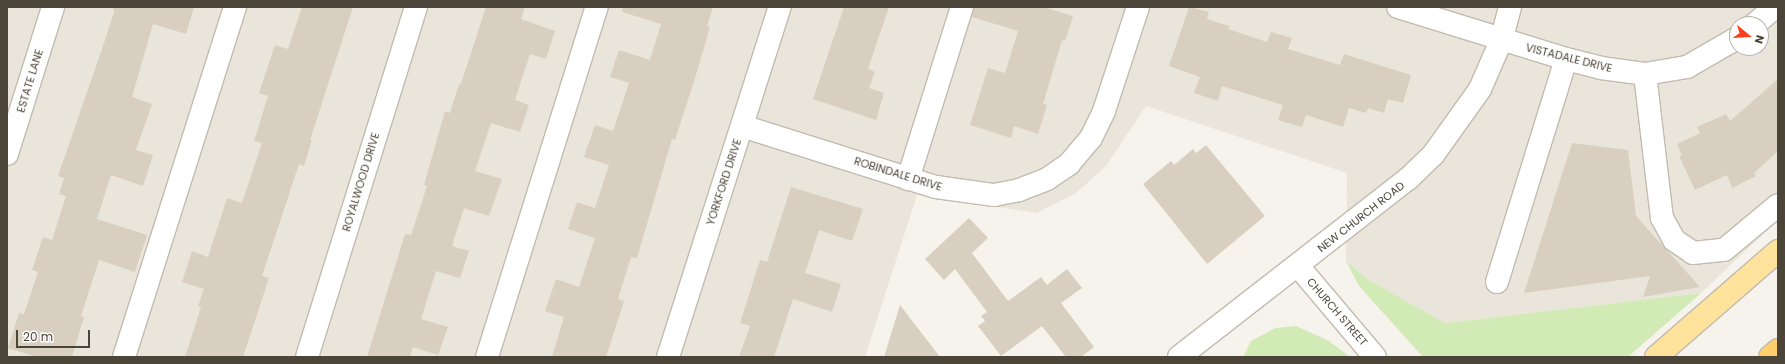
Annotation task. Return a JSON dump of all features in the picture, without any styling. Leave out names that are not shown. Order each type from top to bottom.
[{"type":"highway","points":[[1770,357],[1778,350]]},
{"type":"main road","points":[[1656,357],[1778,251]]},
{"type":"street","name":"ESTATE LANE","points":[[7,154],[53,7]]},
{"type":"street","points":[[124,357],[235,7]]},
{"type":"street","name":"ROYALWOOD DRIVE","points":[[307,357],[416,7]]},
{"type":"street","points":[[487,357],[597,7]]},
{"type":"street","name":"YORKFORD DRIVE","points":[[668,357],[780,7]]},
{"type":"street","points":[[908,178],[962,7]]},
{"type":"street","name":"ROBINDALE DRIVE","points":[[742,126],[936,187],[994,195],[1018,190],[1047,179],[1068,164],[1091,138],[1104,111],[1138,7]]},
{"type":"street","name":"VISTADALE DRIVE","points":[[1398,7],[1501,41],[1566,59],[1601,68],[1645,74],[1687,67],[1729,43]]},
{"type":"street","name":"NEW CHURCH ROAD","points":[[1179,357],[1408,179],[1433,155],[1480,90],[1501,41],[1510,7]]},
{"type":"street","points":[[1764,16],[1775,7]]},
{"type":"street","points":[[1497,282],[1566,59]]},
{"type":"street","points":[[1645,74],[1662,218],[1674,240],[1693,253],[1724,250],[1778,205]]},
{"type":"street","name":"CHURCH STREET","points":[[1298,266],[1376,357]]},
{"type":"shaded area","points":[[7,7],[1778,7],[1778,220],[1701,293],[1445,323],[1367,279],[1346,261],[1347,173],[1146,106],[1106,166],[1076,193],[1037,213],[917,195],[865,357],[7,357]]},
{"type":"green space","points":[[1346,261],[1367,279],[1445,323],[1701,293],[1628,357],[1423,357],[1359,286]]},
{"type":"green space","points":[[1296,326],[1329,341],[1350,357],[1243,357],[1251,341],[1275,328]]},
{"type":"building","points":[[113,7],[194,7],[186,34],[153,24],[132,97],[152,104],[136,150],[153,155],[143,186],[111,175],[97,219],[147,235],[135,272],[99,260],[81,316],[84,317],[72,357],[37,357],[8,348],[19,313],[24,314],[38,272],[32,270],[43,237],[52,240],[66,196],[59,194],[64,178],[58,176],[104,43],[114,12]]},
{"type":"building","points":[[302,7],[353,7],[310,140],[312,140],[304,166],[299,164],[262,276],[269,278],[243,357],[185,357],[201,307],[198,306],[204,289],[182,282],[192,251],[208,257],[227,198],[242,203],[262,143],[254,141],[268,96],[259,93],[275,45],[288,49]]},
{"type":"building","points":[[486,7],[525,7],[521,19],[555,31],[546,59],[530,54],[515,100],[529,105],[520,132],[491,123],[475,171],[502,179],[489,216],[464,208],[452,246],[469,251],[460,278],[436,271],[421,319],[448,327],[438,355],[413,347],[410,357],[367,357],[405,234],[411,235],[427,186],[424,185],[445,111],[450,113]]},
{"type":"building","points":[[623,7],[713,7],[707,26],[710,27],[696,75],[675,140],[672,139],[637,258],[631,257],[618,299],[624,301],[606,357],[552,357],[564,317],[545,311],[556,279],[579,287],[595,238],[568,229],[577,202],[595,208],[609,165],[584,157],[595,125],[613,131],[629,83],[610,77],[619,50],[650,60],[661,24],[622,12]]},
{"type":"building","points":[[844,7],[889,7],[868,69],[875,72],[869,88],[884,93],[876,120],[813,99]]},
{"type":"building","points":[[974,7],[1043,7],[1073,16],[1065,41],[1062,40],[1043,104],[1047,105],[1038,134],[1014,126],[1011,138],[970,125],[988,68],[1005,73],[1018,31],[972,17]]},
{"type":"building","points":[[1189,7],[1209,12],[1207,19],[1229,26],[1228,29],[1267,42],[1271,32],[1292,38],[1288,49],[1340,65],[1344,54],[1411,75],[1403,103],[1388,99],[1384,113],[1368,108],[1366,113],[1349,108],[1343,127],[1306,115],[1302,127],[1278,120],[1283,105],[1222,86],[1218,101],[1194,93],[1200,77],[1169,66]]},
{"type":"building","points":[[1778,79],[1778,151],[1754,173],[1756,176],[1732,188],[1727,175],[1695,190],[1679,156],[1682,155],[1677,144],[1700,133],[1697,127],[1726,114],[1730,121]]},
{"type":"building","points":[[1572,143],[1628,150],[1636,216],[1700,287],[1643,297],[1650,276],[1524,293]]},
{"type":"building","points":[[1206,145],[1265,216],[1207,264],[1143,184],[1171,161],[1174,165],[1193,149],[1196,153]]},
{"type":"building","points":[[791,187],[863,209],[852,241],[819,230],[805,273],[841,284],[832,312],[793,299],[774,357],[739,357],[750,326],[740,323],[760,260],[767,262]]},
{"type":"building","points":[[969,218],[988,238],[972,253],[1008,301],[1041,277],[1047,285],[1067,269],[1082,288],[1061,303],[1094,347],[1081,357],[1066,357],[1042,326],[1001,356],[978,326],[985,321],[981,316],[987,312],[955,269],[944,280],[925,259]]},
{"type":"building","points":[[900,305],[940,357],[884,357]]}]
